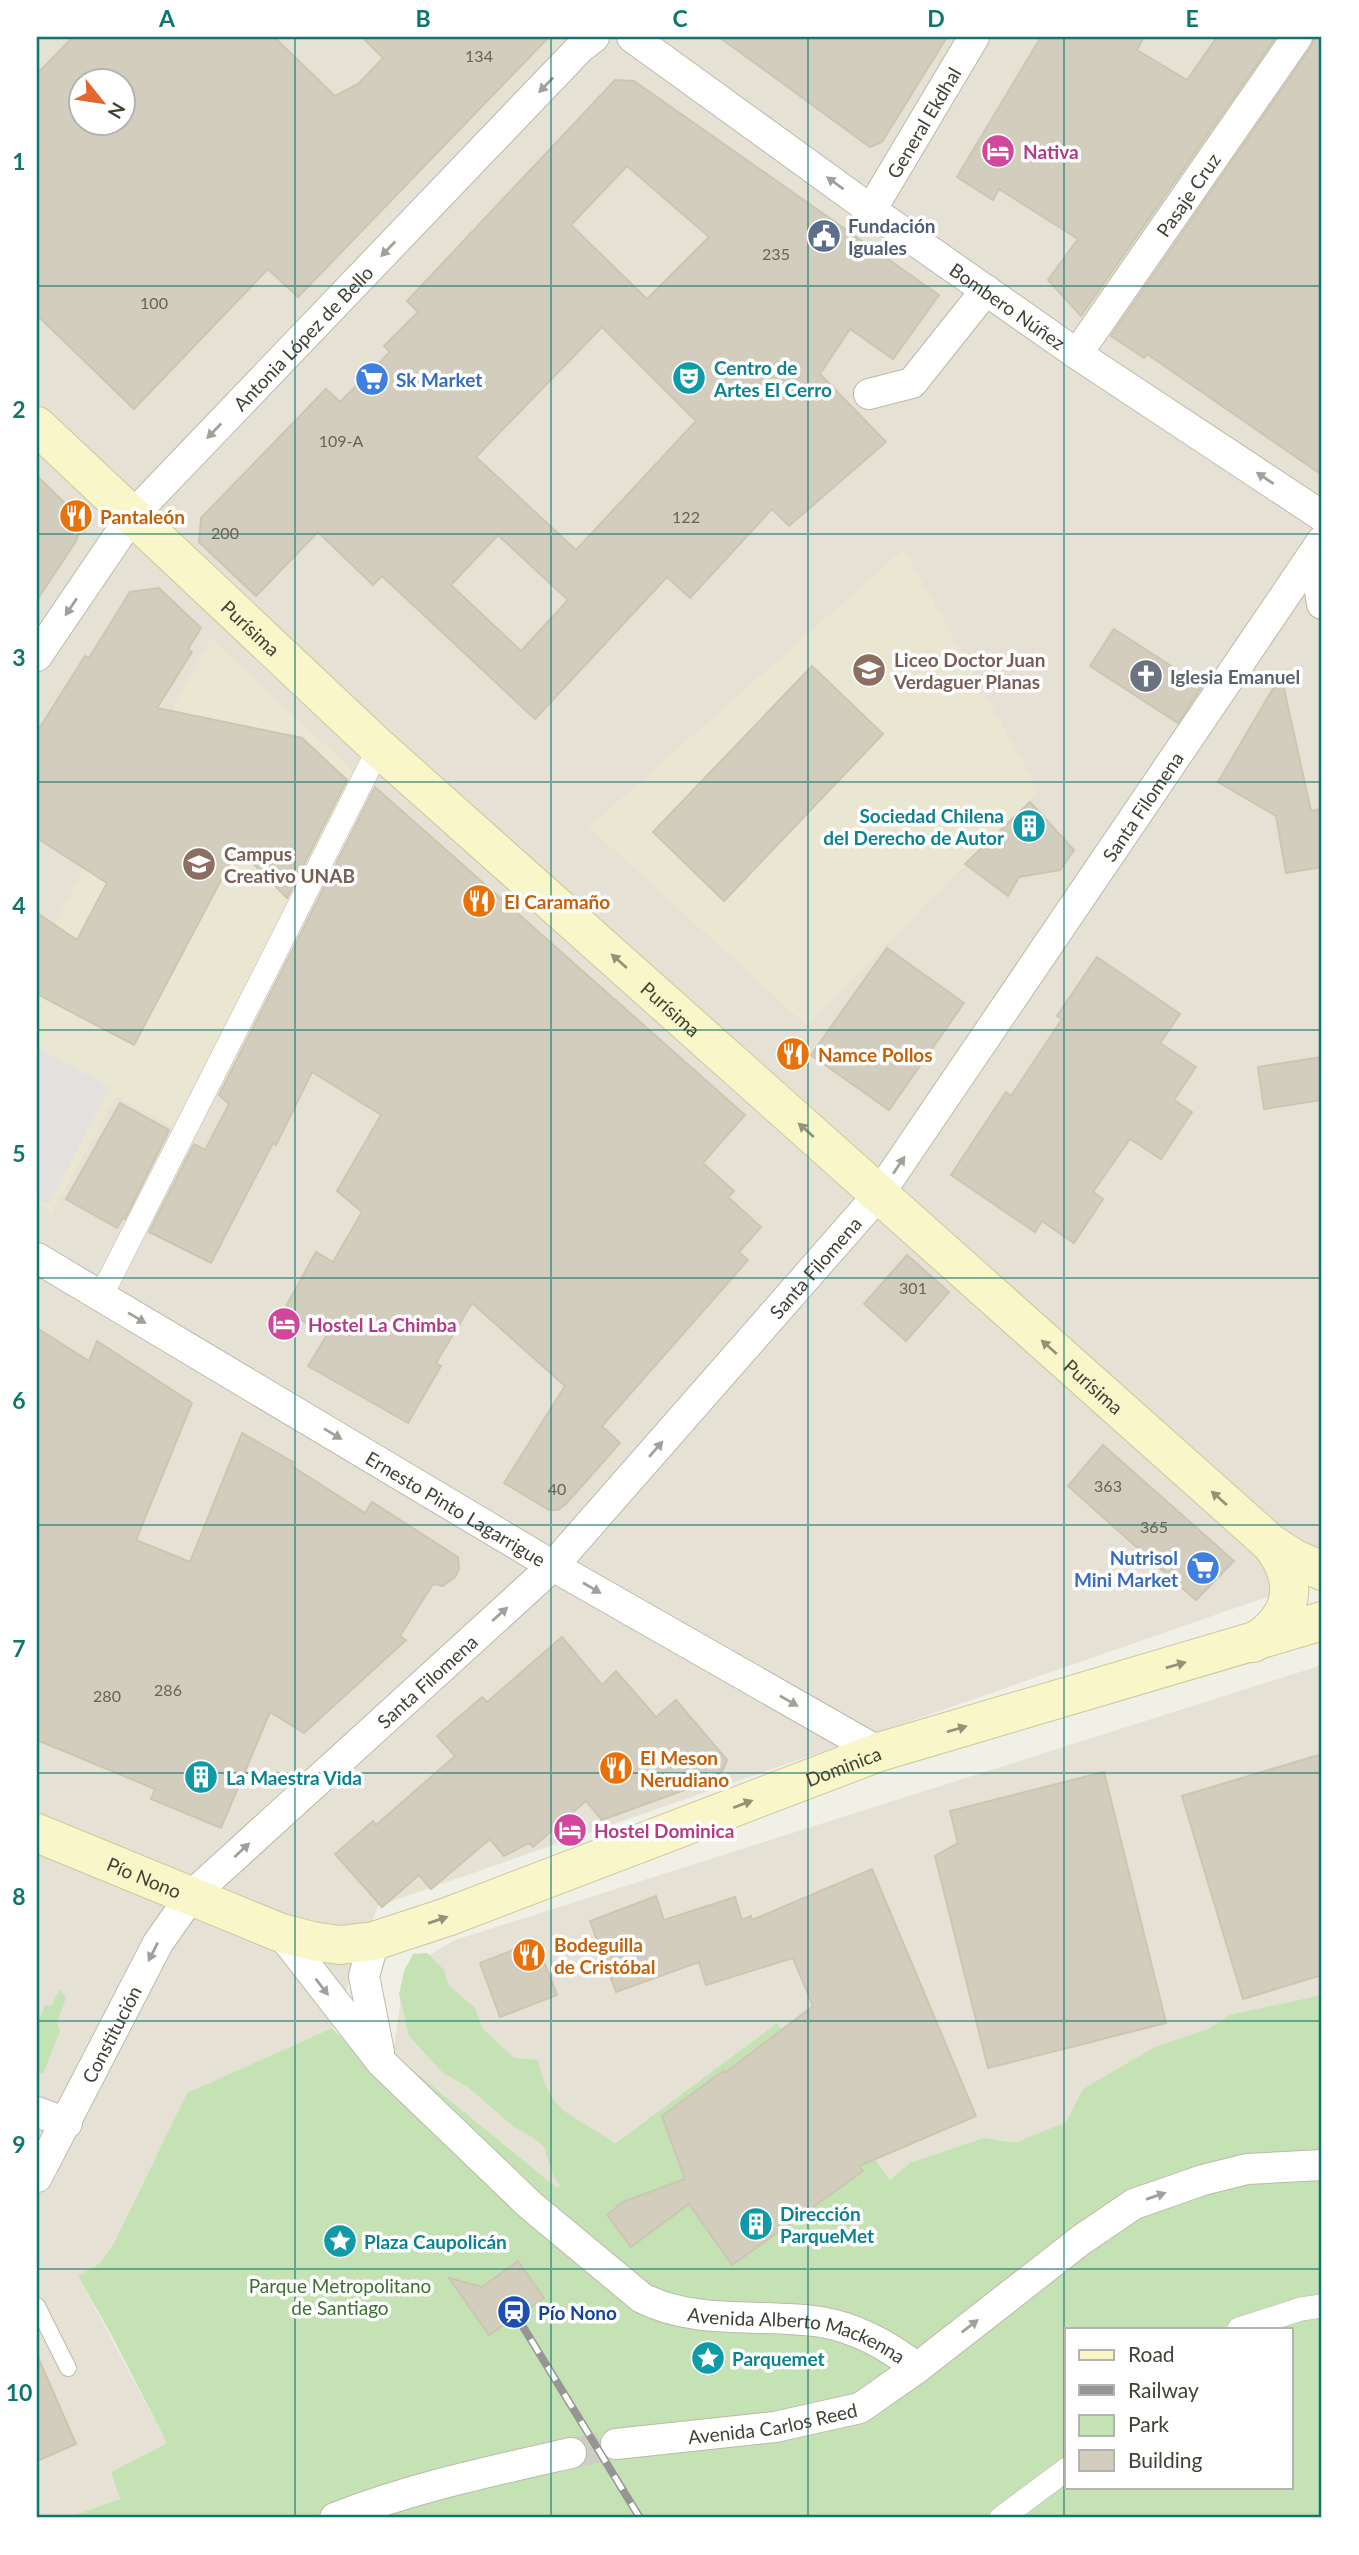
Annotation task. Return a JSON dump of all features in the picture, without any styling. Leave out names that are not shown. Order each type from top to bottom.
[{"type":"main road","name":"Purísima","points":[[37,426],[379,748],[1270,1543],[1293,1558],[1322,1571]]},
{"type":"main road","points":[[1253,1643],[1276,1625],[1289,1598],[1289,1578],[1283,1559],[1270,1543]]},
{"type":"main road","name":"Dominica","points":[[374,1941],[447,1917],[878,1752],[1322,1621]]},
{"type":"main road","name":"Pío Nono","points":[[37,1833],[281,1933],[340,1945],[374,1941]]},
{"type":"street","name":"Antonia López de Bello","points":[[37,656],[132,516],[594,37]]},
{"type":"street","name":"Bombero Núñez","points":[[632,37],[871,210],[1077,354],[1322,516]]},
{"type":"street","name":"General Ekdhal","points":[[871,210],[974,37]]},
{"type":"street","name":"Pasaje Cruz","points":[[1077,354],[1297,37]]},
{"type":"street","points":[[869,394],[912,383],[986,290]]},
{"type":"street","points":[[1318,547],[1322,604]]},
{"type":"street","name":"Santa Filomena","points":[[191,1896],[553,1566],[879,1194],[1318,547]]},
{"type":"street","points":[[102,1297],[379,748]]},
{"type":"street","name":"Ernesto Pinto Lagarrigue","points":[[37,1258],[553,1566],[878,1752]]},
{"type":"street","name":"Constitución","points":[[37,2177],[158,1943],[191,1896]]},
{"type":"street","name":"Avenida Alberto Mackenna","points":[[281,1933],[382,2063],[530,2205],[642,2298],[658,2306],[698,2314],[822,2322],[889,2346],[916,2368],[1081,2240],[1134,2204],[1203,2180],[1247,2169],[1322,2165]]},
{"type":"street","points":[[374,1941],[364,1976],[368,2007],[382,2063]]},
{"type":"street","points":[[37,2112],[67,2123]]},
{"type":"street","points":[[1242,2328],[1301,2309],[1322,2306]]},
{"type":"street","name":"Avenida Carlos Reed","points":[[616,2444],[775,2427],[860,2408],[916,2368]]},
{"type":"street","points":[[335,2518],[377,2501],[463,2477],[571,2454]]},
{"type":"street","points":[[1001,2518],[1065,2470]]},
{"type":"lane","points":[[37,2306],[68,2368]]},
{"type":"shaded area","points":[[37,37],[1322,37],[1322,1578],[378,1906],[332,2028],[187,2093],[114,2243],[100,2263],[78,2276],[167,2443],[111,2472],[120,2499],[66,2518],[37,2518]]},
{"type":"shaded area","name":"Liceo Doctor Juan Verdaguer Planas","points":[[904,549],[1039,791],[806,1025],[589,827]]},
{"type":"shaded area","name":"Campus Creativo UNAB","points":[[211,638],[356,774],[178,1130],[116,1096],[52,1213],[37,1204],[37,955]]},
{"type":"shaded area","points":[[37,1047],[110,1088],[48,1204],[37,1198]]},
{"type":"shaded area","points":[[1322,1665],[1322,2053],[909,2206],[777,2023],[557,2188],[393,2054],[405,1969],[455,1940]]},
{"type":"green space","name":"Parque Metropolitano de Santiago","points":[[427,1953],[444,1970],[449,1986],[475,2008],[483,2029],[514,2058],[538,2060],[548,2090],[563,2110],[615,2144],[777,2023],[890,2180],[910,2163],[984,2138],[1015,2143],[1066,2122],[1083,2089],[1155,2047],[1208,2029],[1230,2015],[1322,1995],[1322,2518],[66,2518],[120,2499],[111,2472],[167,2443],[78,2276],[100,2263],[114,2243],[187,2093],[332,2028],[375,2072],[393,2054],[556,2187],[560,2186],[553,2175],[544,2147],[513,2126],[468,2087],[443,2073],[409,2036],[399,1994],[404,1971],[413,1954]]},
{"type":"green space","points":[[60,1989],[66,1998],[57,2022],[60,2031],[43,2074],[37,2072],[37,2025],[45,2005],[51,2006]]},
{"type":"building","points":[[73,37],[274,37],[335,96],[358,84],[383,58],[362,37],[549,37],[298,297],[268,269],[134,409],[37,315],[37,74]]},
{"type":"building","points":[[719,37],[947,37],[882,142],[870,147]]},
{"type":"building","points":[[1041,37],[1144,37],[1137,50],[1187,80],[1217,37],[1276,37],[1081,316],[1048,280],[1078,239],[999,189],[993,200],[957,177]]},
{"type":"building","points":[[1314,37],[1322,37],[1322,475],[1147,354],[1144,358],[1111,336],[1311,47]]},
{"type":"building","points":[[615,80],[634,81],[939,295],[893,359],[850,329],[820,374],[886,442],[789,526],[772,509],[690,598],[667,577],[535,719],[382,576],[373,585],[318,532],[256,596],[199,542],[201,518],[326,389],[340,402],[390,352],[384,346],[418,312],[407,301]],"holes":[[[627,166],[709,237],[647,299],[571,225]],[[602,327],[696,421],[576,550],[476,457]],[[498,535],[568,600],[521,651],[451,585]]]},
{"type":"building","points":[[37,476],[72,510],[79,532],[76,541],[37,600]]},
{"type":"building","points":[[159,588],[201,628],[188,649],[192,652],[157,708],[302,738],[347,780],[287,898],[238,848],[134,1045],[37,994],[37,913],[77,940],[107,883],[37,838],[37,732],[85,656],[89,658],[130,592]]},
{"type":"building","name":"Iglesia Emanuel","points":[[1114,629],[1202,686],[1178,723],[1090,666]]},
{"type":"building","points":[[812,666],[883,734],[724,901],[653,832]]},
{"type":"building","points":[[1281,675],[1311,811],[1322,809],[1322,867],[1286,873],[1276,816],[1218,782]]},
{"type":"building","points":[[375,787],[745,1115],[703,1163],[734,1191],[728,1197],[761,1227],[739,1252],[748,1260],[602,1426],[620,1443],[558,1510],[549,1510],[504,1483],[565,1386],[472,1303],[436,1363],[441,1366],[408,1423],[308,1366],[327,1335],[284,1310],[316,1252],[333,1262],[362,1212],[337,1191],[381,1115],[312,1072],[276,1145],[273,1143],[211,1263],[149,1232],[194,1144],[205,1150],[229,1104],[219,1095]]},
{"type":"building","name":"Sociedad Chilena del Derecho de Autor","points":[[1030,802],[1074,850],[1060,870],[1019,877],[1008,896],[965,864]]},
{"type":"building","points":[[887,948],[964,1003],[889,1110],[811,1055]]},
{"type":"building","points":[[1097,957],[1180,1014],[1160,1043],[1196,1067],[1174,1100],[1192,1112],[1161,1159],[1130,1139],[1093,1192],[1103,1199],[1074,1243],[1042,1221],[1035,1232],[951,1175],[1006,1092],[1011,1096],[1062,1019],[1057,1016]]},
{"type":"building","points":[[1322,1057],[1322,1100],[1264,1109],[1258,1067]]},
{"type":"building","points":[[120,1103],[169,1130],[125,1219],[123,1218],[117,1228],[66,1199]]},
{"type":"building","points":[[907,1255],[949,1292],[906,1341],[864,1304]]},
{"type":"building","points":[[37,1328],[89,1361],[97,1341],[192,1403],[136,1540],[190,1562],[242,1433],[293,1462],[292,1466],[365,1513],[372,1502],[458,1557],[459,1569],[455,1577],[443,1586],[433,1584],[400,1636],[406,1640],[304,1733],[270,1712],[221,1828],[151,1799],[155,1789],[37,1740]]},
{"type":"building","points":[[1103,1445],[1234,1561],[1196,1600],[1068,1486]]},
{"type":"building","points":[[562,1637],[602,1685],[616,1671],[656,1717],[676,1700],[727,1760],[720,1777],[602,1820],[586,1801],[533,1847],[529,1843],[504,1856],[490,1839],[431,1889],[419,1875],[382,1907],[335,1854],[373,1821],[376,1825],[455,1756],[437,1736],[482,1697],[487,1702]]},
{"type":"building","points":[[1322,1754],[1322,1975],[1243,1999],[1182,1796]]},
{"type":"building","points":[[1104,1772],[1166,2023],[988,2068],[935,1856],[958,1843],[950,1811]]},
{"type":"building","points":[[872,1869],[976,2116],[859,2166],[863,2171],[732,2265],[689,2204],[631,2247],[607,2215],[623,2202],[685,2179],[662,2116],[723,2071],[725,2073],[813,2006],[793,1958],[706,1985],[699,1962],[616,1992],[590,1921],[656,1896],[664,1920],[735,1897],[742,1920],[751,1916],[752,1920]]},
{"type":"building","points":[[536,1941],[557,1995],[500,2017],[480,1963]]},
{"type":"building","points":[[518,2261],[544,2298],[489,2335],[449,2278],[482,2287]]},
{"type":"building","points":[[37,2355],[76,2444],[37,2461]]},
{"type":"tunnel","points":[[571,2453],[616,2444]]},
{"type":"railway","points":[[514,2312],[640,2518]]},
{"type":"place","name":"Nativa","points":[[998,151]]},
{"type":"place","name":"Fundación Iguales","points":[[824,236]]},
{"type":"place","name":"Centro de Artes El Cerro","points":[[689,378]]},
{"type":"place","name":"Sk Market","points":[[372,379]]},
{"type":"place","name":"Pantaleón","points":[[76,516]]},
{"type":"place","name":"Liceo Doctor Juan Verdaguer Planas","points":[[869,670]]},
{"type":"place","name":"Iglesia Emanuel","points":[[1146,676]]},
{"type":"place","name":"Sociedad Chilena del Derecho de Autor","points":[[1029,826]]},
{"type":"place","name":"Campus Creativo UNAB","points":[[199,864]]},
{"type":"place","name":"El Caramaño","points":[[479,901]]},
{"type":"place","name":"Namce Pollos","points":[[793,1054]]},
{"type":"place","name":"Hostel La Chimba","points":[[284,1324]]},
{"type":"place","name":"Nutrisol Mini Market","points":[[1203,1568]]},
{"type":"place","name":"El Meson Nerudiano","points":[[616,1768]]},
{"type":"place","name":"La Maestra Vida","points":[[201,1777]]},
{"type":"place","name":"Hostel Dominica","points":[[570,1830]]},
{"type":"place","name":"Bodeguilla de Cristóbal","points":[[529,1955]]},
{"type":"place","name":"Dirección ParqueMet","points":[[756,2224]]},
{"type":"place","name":"Plaza Caupolicán","points":[[340,2241]]},
{"type":"place","name":"Pío Nono","points":[[514,2312]]},
{"type":"place","name":"Parquemet","points":[[708,2358]]}]
